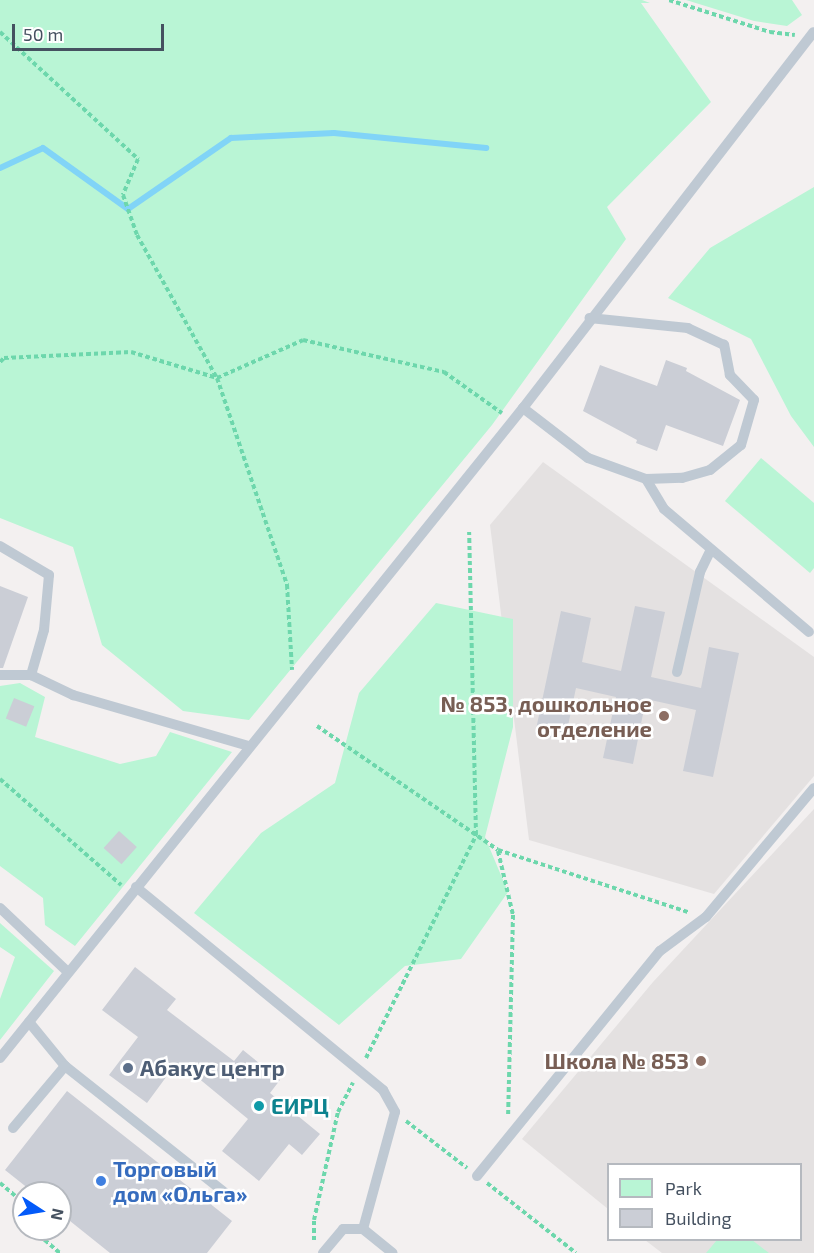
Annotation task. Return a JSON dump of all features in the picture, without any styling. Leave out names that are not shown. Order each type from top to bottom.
[{"type":"lane","points":[[0,1058],[248,746],[513,420],[812,35]]},
{"type":"lane","points":[[522,408],[588,458],[646,479],[682,478],[710,470],[741,445],[754,400],[730,375],[724,345],[688,328],[590,318]]},
{"type":"lane","points":[[646,479],[664,509],[809,632]]},
{"type":"lane","points":[[0,546],[50,575],[44,630],[31,675]]},
{"type":"lane","points":[[677,672],[700,572],[711,549]]},
{"type":"lane","points":[[0,675],[31,675],[74,695],[248,746]]},
{"type":"lane","points":[[477,1176],[660,951],[706,918],[814,788]]},
{"type":"lane","points":[[134,890],[383,1090],[395,1112],[363,1229]]},
{"type":"lane","points":[[0,908],[68,972]]},
{"type":"lane","points":[[28,1022],[65,1066],[233,1199]]},
{"type":"lane","points":[[13,1128],[65,1066]]},
{"type":"lane","points":[[323,1253],[343,1229],[363,1229],[393,1253]]},
{"type":"path","points":[[669,0],[770,32],[812,35]]},
{"type":"path","points":[[0,32],[138,159],[123,195],[137,235],[217,378],[287,585],[294,689]]},
{"type":"path","points":[[0,362],[4,358],[131,352],[217,378],[303,340],[444,372],[513,420]]},
{"type":"path","points":[[314,1253],[314,1220],[338,1112],[476,835],[469,532]]},
{"type":"path","points":[[317,726],[498,850],[706,918]]},
{"type":"path","points":[[0,779],[134,890]]},
{"type":"path","points":[[498,850],[513,915],[507,1138]]},
{"type":"path","points":[[0,1183],[12,1193]]},
{"type":"path","points":[[46,1241],[60,1253]]},
{"type":"shaded area","name":"№ 853, дошкольное отделение","points":[[543,462],[814,657],[814,776],[714,894],[529,840],[490,525]]},
{"type":"shaded area","name":"Школа № 853","points":[[814,809],[814,1253],[662,1253],[646,1241],[802,1241],[802,1163],[607,1163],[607,1208],[522,1139],[653,982]]},
{"type":"green space","points":[[0,0],[642,0],[650,3],[641,3],[711,102],[607,207],[626,239],[492,425],[249,720],[183,711],[102,645],[73,547],[0,518]]},
{"type":"green space","points":[[686,0],[792,0],[802,15],[787,26],[754,21]]},
{"type":"green space","points":[[814,187],[814,447],[791,416],[751,339],[668,298],[710,248]]},
{"type":"green space","points":[[761,458],[814,503],[814,568],[810,573],[725,501]]},
{"type":"green space","points":[[436,603],[513,619],[513,727],[485,837],[508,892],[461,959],[405,966],[339,1025],[194,913],[261,833],[335,783],[359,693]]},
{"type":"green space","points":[[20,683],[45,697],[35,737],[120,764],[156,756],[170,732],[232,752],[75,946],[45,925],[43,898],[0,866],[0,686]]},
{"type":"green space","points":[[0,923],[54,971],[0,1040],[0,999],[15,957],[0,947]]},
{"type":"green space","points":[[716,1241],[753,1241],[769,1253],[706,1253]]},
{"type":"building","points":[[666,360],[687,368],[686,371],[740,400],[723,446],[666,425],[657,451],[636,443],[637,440],[583,411],[600,365],[657,386]]},
{"type":"building","points":[[0,586],[28,597],[3,668],[0,668]]},
{"type":"building","points":[[635,606],[665,612],[651,677],[701,688],[709,647],[739,653],[713,777],[683,771],[696,710],[646,699],[633,764],[603,758],[616,697],[576,688],[565,740],[535,734],[561,611],[591,618],[582,662],[621,671]]},
{"type":"building","points":[[14,698],[34,706],[26,727],[6,718]]},
{"type":"building","points":[[119,831],[137,847],[121,864],[104,848]]},
{"type":"building","points":[[135,967],[176,999],[167,1010],[234,1061],[243,1050],[280,1080],[270,1093],[320,1134],[302,1155],[289,1144],[259,1181],[222,1151],[248,1119],[197,1077],[194,1080],[175,1065],[147,1103],[109,1075],[138,1037],[102,1010]]},
{"type":"building","name":"Торговый дом «Ольга»","points":[[67,1091],[232,1221],[207,1253],[110,1253],[72,1223],[72,1181],[19,1181],[5,1170]]},
{"type":"waterway","points":[[0,168],[43,148],[128,209],[231,138],[334,133],[486,148]]},
{"type":"place","name":"№ 853, дошкольное отделение","points":[[664,716]]},
{"type":"place","name":"Школа № 853","points":[[701,1061]]},
{"type":"place","name":"Абакус центр","points":[[128,1068]]},
{"type":"place","name":"ЕИРЦ","points":[[259,1106]]},
{"type":"place","name":"Торговый дом «Ольга»","points":[[101,1181]]}]
